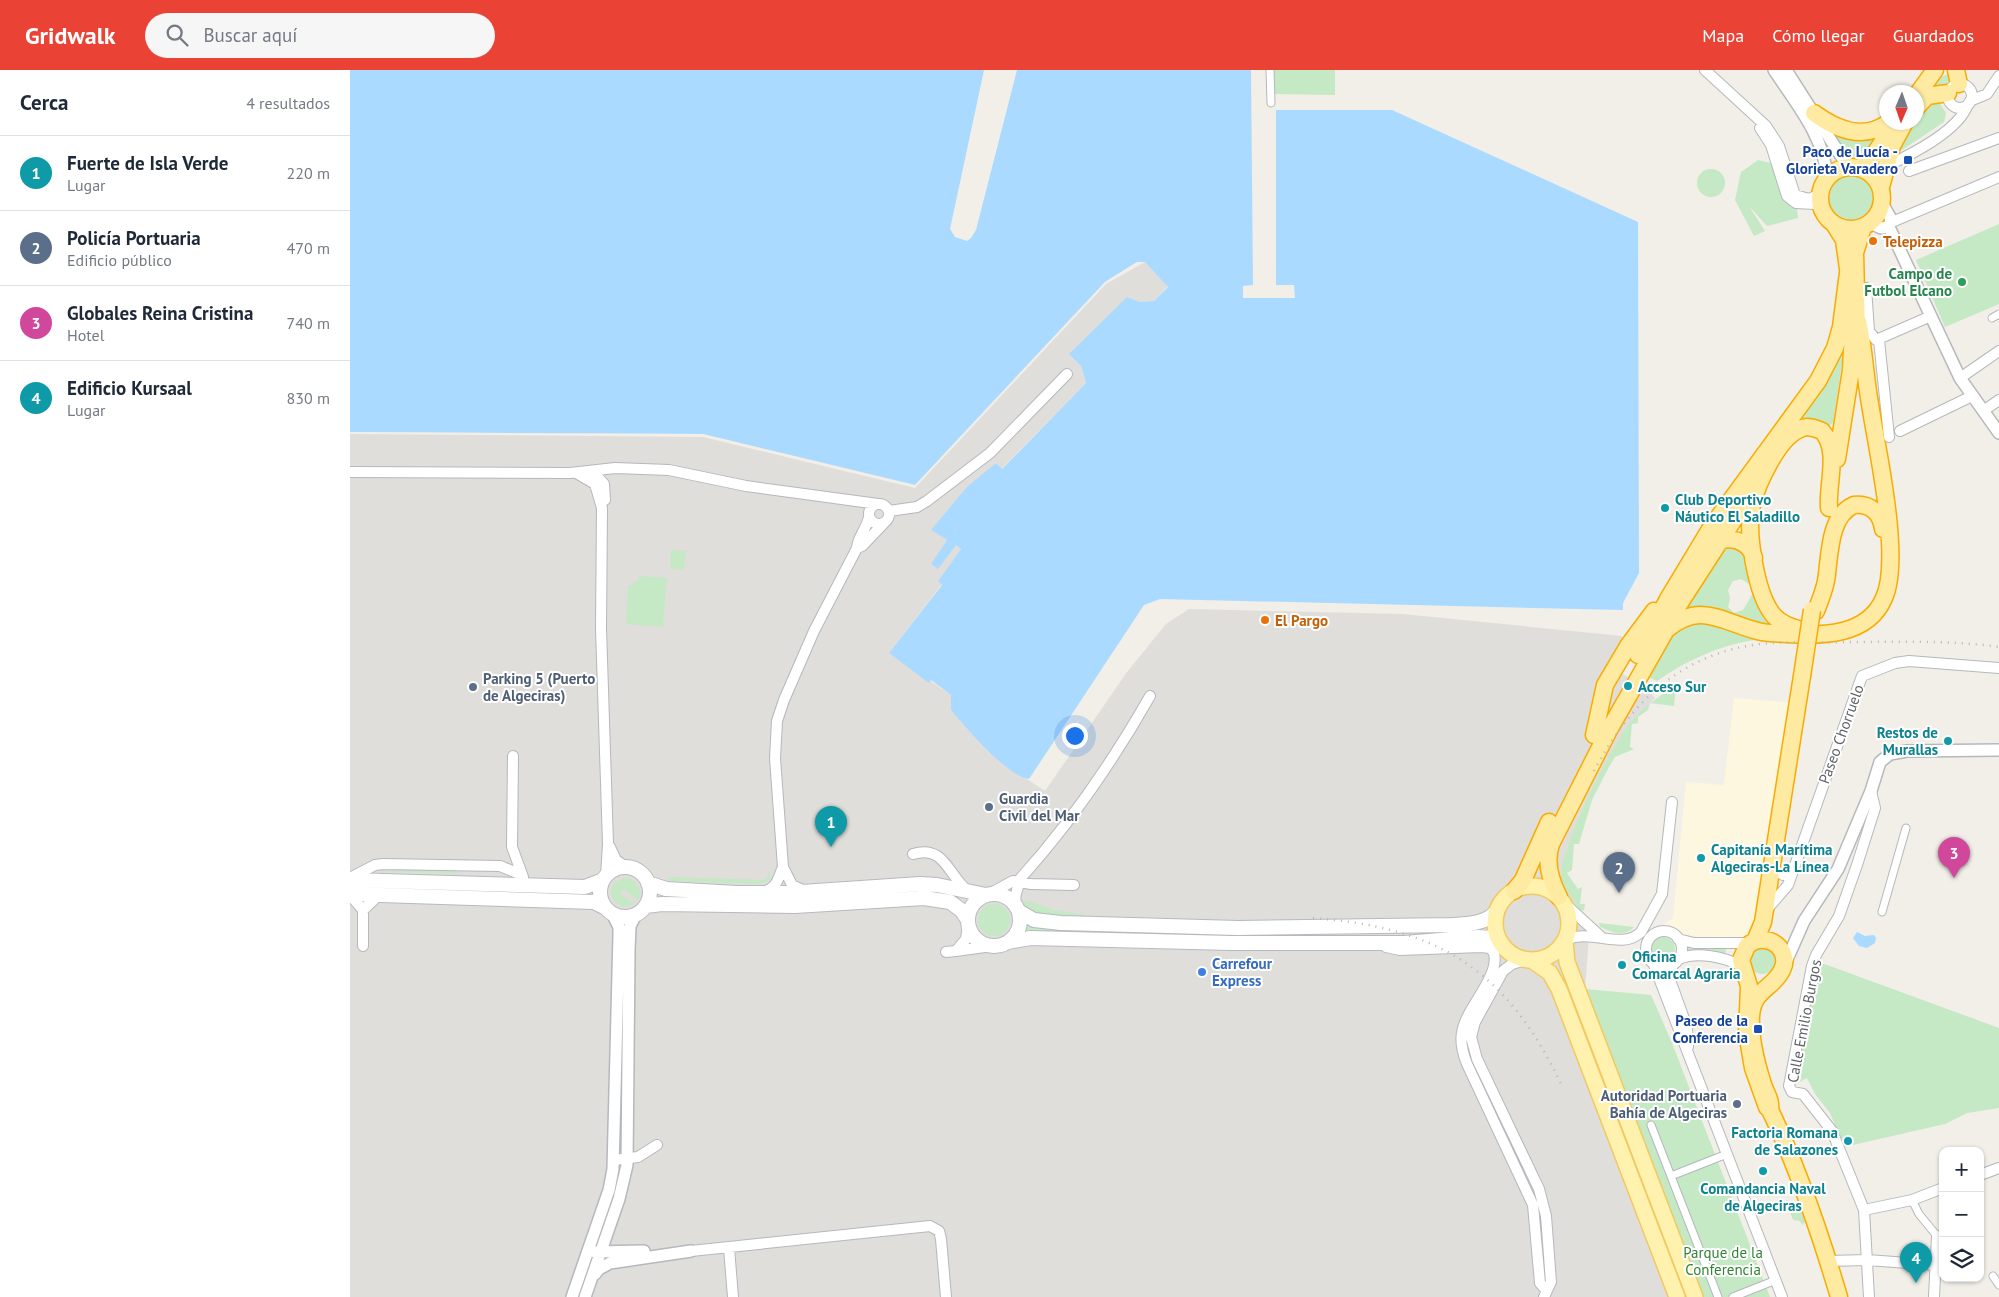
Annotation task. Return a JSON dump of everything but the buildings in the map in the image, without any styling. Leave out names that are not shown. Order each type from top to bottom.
[{"type":"highway","points":[[1924,85],[1935,70]]},
{"type":"highway","points":[[1924,99],[1927,96],[1962,91]]},
{"type":"highway","points":[[1814,113],[1829,123],[1853,132],[1873,131],[1879,128]]},
{"type":"highway","points":[[1770,1110],[1771,1105],[1761,1079],[1756,1055],[1751,1017],[1757,998],[1779,973],[1783,953],[1770,942],[1767,929],[1769,907],[1851,370],[1853,334],[1849,265],[1844,240],[1820,201],[1826,178],[1836,170],[1854,167],[1872,158],[1890,130]]},
{"type":"highway","points":[[1666,630],[1681,619],[1701,615],[1716,616],[1768,633],[1828,634],[1851,629],[1870,617],[1879,608],[1885,597],[1890,574],[1890,536],[1858,321],[1854,252],[1866,225],[1878,214],[1885,167],[1900,130]]},
{"type":"highway","points":[[1854,167],[1872,175],[1881,195]]},
{"type":"highway","points":[[1834,224],[1845,228],[1866,225]]},
{"type":"highway","points":[[1514,891],[1524,880],[1538,844],[1594,735],[1689,563],[1712,526],[1818,381],[1835,348],[1841,326],[1849,265]]},
{"type":"highway","points":[[1814,610],[1854,373],[1858,321]]},
{"type":"highway","points":[[1561,899],[1550,877],[1548,857],[1551,844],[1609,730],[1666,630],[1667,622],[1781,446],[1799,429],[1806,427],[1822,431],[1832,446],[1828,490],[1829,508]]},
{"type":"highway","points":[[1764,472],[1751,507],[1751,532],[1755,560],[1765,603],[1775,618],[1787,626],[1801,630],[1816,630],[1844,625],[1868,610],[1877,599],[1882,588],[1885,555],[1883,525],[1872,508],[1854,505],[1841,514],[1834,532],[1826,584],[1814,610]]},
{"type":"highway","points":[[1666,606],[1700,554],[1721,539],[1728,538],[1743,544],[1751,550],[1755,560]]},
{"type":"highway","points":[[1594,735],[1605,685],[1628,646],[1689,563]]},
{"type":"highway","points":[[1628,646],[1630,669]]},
{"type":"highway","points":[[1770,942],[1764,915],[1804,676]]},
{"type":"highway","points":[[1770,942],[1742,955],[1749,986],[1746,1012],[1748,1046],[1757,1080],[1767,1107],[1770,1110],[1805,1192],[1839,1297]]},
{"type":"highway","points":[[1744,970],[1760,982],[1779,973]]},
{"type":"main road","points":[[350,879],[585,887],[604,878],[615,869],[626,867],[637,870],[648,883],[660,888],[677,890],[761,893],[807,892],[920,884],[989,894],[1002,894],[1034,920],[1061,923],[1257,928],[1452,925],[1480,922],[1489,918],[1497,911]]},
{"type":"main road","points":[[604,878],[600,891],[608,911]]},
{"type":"main road","points":[[350,894],[594,902],[624,918],[635,916],[646,906],[650,894],[648,883]]},
{"type":"main road","points":[[1502,945],[1495,925],[1497,911],[1503,899],[1514,891],[1526,886],[1540,886],[1561,899],[1570,921],[1565,941],[1567,962],[1695,1297]]},
{"type":"main road","points":[[968,923],[973,904],[989,894]]},
{"type":"main road","points":[[646,906],[662,904],[795,906],[924,898],[950,902],[961,910],[977,940],[992,946],[1030,938],[1231,943],[1404,943],[1486,937],[1502,945],[1512,955],[1530,960],[1550,973],[1559,989],[1677,1297]]},
{"type":"main road","points":[[1008,942],[1019,930],[1018,908]]},
{"type":"main road","points":[[1530,960],[1550,956],[1565,941]]},
{"type":"street","points":[[1270,70],[1271,104]]},
{"type":"street","points":[[1705,70],[1766,126],[1774,136],[1795,195],[1820,201]]},
{"type":"street","points":[[1774,70],[1813,131],[1822,151],[1826,178]]},
{"type":"street","points":[[1786,70],[1814,113],[1854,167]]},
{"type":"street","points":[[1885,167],[1912,154],[1942,134],[1959,119],[1962,91],[1986,94],[1999,76]]},
{"type":"street","points":[[1909,171],[1999,138]]},
{"type":"street","points":[[1866,225],[1881,228],[1890,225],[1999,177]]},
{"type":"street","points":[[1881,195],[1890,225],[1960,378],[1999,434]]},
{"type":"street","points":[[1866,288],[1869,331],[1874,339],[1878,340]]},
{"type":"street","points":[[1878,340],[1931,316]]},
{"type":"street","points":[[1878,340],[1890,437]]},
{"type":"street","points":[[1960,378],[1999,352]]},
{"type":"street","points":[[889,511],[917,506],[927,501],[990,453],[1067,374]]},
{"type":"street","points":[[1900,431],[1972,396]]},
{"type":"street","points":[[1983,411],[1999,400]]},
{"type":"street","points":[[350,472],[570,473],[594,472],[615,468],[669,470],[746,486],[885,505],[889,511],[888,518],[862,546],[857,548]]},
{"type":"street","points":[[605,487],[611,474],[635,468]]},
{"type":"street","points":[[594,472],[602,479],[605,487],[605,504],[602,508]]},
{"type":"street","points":[[570,473],[582,475],[595,484],[602,508],[601,628],[608,844],[604,878]]},
{"type":"street","points":[[850,501],[876,524],[884,523]]},
{"type":"street","points":[[807,892],[792,885],[784,867],[775,758],[777,721],[784,700],[814,631],[865,530],[871,507],[878,504]]},
{"type":"street","name":"Paseo Chorruelo","points":[[1769,907],[1788,885],[1862,676],[1895,663],[1909,661],[1999,668]]},
{"type":"street","points":[[1018,908],[1015,893],[1019,886],[1019,880],[1053,843],[1130,730],[1150,696]]},
{"type":"street","points":[[1678,939],[1694,943],[1742,945],[1770,942],[1804,921],[1838,869],[1871,791],[1877,766],[1890,754],[1907,751],[1999,750]]},
{"type":"street","points":[[512,756],[512,847],[514,864],[529,882],[537,885]]},
{"type":"street","name":"Calle Emilio Burgos","points":[[1869,1297],[1864,1210],[1832,1131],[1803,1094],[1796,1095],[1789,1086],[1812,966],[1816,955],[1839,916],[1857,865],[1875,808],[1871,791]]},
{"type":"street","points":[[1565,941],[1574,936],[1600,936],[1618,940],[1636,936],[1662,894],[1672,802]]},
{"type":"street","points":[[1882,912],[1906,828]]},
{"type":"street","points":[[608,844],[616,860],[626,867]]},
{"type":"street","points":[[913,854],[920,852],[934,854],[949,866],[956,880],[969,891]]},
{"type":"street","points":[[350,879],[375,865],[383,864],[514,864]]},
{"type":"street","points":[[500,884],[509,876],[514,864]]},
{"type":"street","points":[[761,893],[774,887],[779,882],[784,867]]},
{"type":"street","points":[[1775,870],[1783,875],[1793,867]]},
{"type":"street","points":[[989,894],[1013,880],[1031,884],[1074,885]]},
{"type":"street","points":[[350,894],[363,910],[363,946]]},
{"type":"street","points":[[363,910],[379,895]]},
{"type":"street","points":[[1561,899],[1600,936]]},
{"type":"street","points":[[585,1297],[590,1282],[614,1160],[616,990],[620,935],[619,928],[608,911]]},
{"type":"street","points":[[572,1297],[595,1252],[621,1192],[627,1160],[629,951],[630,926],[635,916]]},
{"type":"street","points":[[968,923],[966,938],[951,952],[992,946]]},
{"type":"street","points":[[1691,1060],[1687,1045],[1687,1027],[1670,980],[1675,962],[1682,950],[1674,934],[1665,931],[1652,936],[1646,948],[1648,958],[1654,964],[1663,968],[1675,962],[1687,956],[1725,958],[1744,970]]},
{"type":"street","points":[[1365,942],[1400,950],[1486,947],[1494,953],[1493,969],[1462,1029],[1462,1048],[1467,1064],[1530,1198],[1535,1217],[1540,1282],[1545,1294]]},
{"type":"street","points":[[1530,960],[1512,964],[1500,975],[1475,1022],[1472,1037],[1477,1060],[1539,1189],[1545,1206],[1551,1282],[1545,1294]]},
{"type":"street","points":[[1654,964],[1782,1297]]},
{"type":"street","points":[[1651,1125],[1718,1297]]},
{"type":"street","points":[[614,1160],[627,1160],[638,1157],[657,1145]]},
{"type":"street","points":[[1671,1176],[1727,1154]]},
{"type":"street","points":[[1984,1173],[1999,1168]]},
{"type":"street","points":[[1864,1210],[1912,1200],[1939,1190]]},
{"type":"street","points":[[1912,1200],[1919,1214],[1937,1236],[1934,1297]]},
{"type":"street","points":[[590,1282],[604,1265],[634,1256],[729,1248],[930,1226],[939,1232],[941,1240],[946,1297]]},
{"type":"street","points":[[595,1252],[615,1245],[634,1256]]},
{"type":"street","points":[[729,1248],[733,1297]]},
{"type":"street","points":[[595,1252],[634,1256]]},
{"type":"street","points":[[1828,1261],[1866,1260],[1936,1265]]},
{"type":"street","points":[[1993,1276],[1999,1285]]},
{"type":"street","points":[[1733,1297],[1776,1280]]},
{"type":"shaded area","points":[[1137,262],[1145,262],[1168,286],[1154,301],[1140,302],[1132,300],[1070,354],[1081,366],[1086,383],[1001,469],[996,463],[931,530],[947,540],[932,564],[938,568],[956,545],[961,549],[938,581],[942,584],[889,653],[951,695],[951,710],[968,730],[997,759],[1045,791],[1127,672],[1166,624],[1189,609],[1403,614],[1622,636],[1622,646],[1610,667],[1647,688],[1655,698],[1626,729],[1588,798],[1566,851],[1561,880],[1590,925],[1585,989],[1702,1297],[350,1297],[350,432],[703,434],[1105,282]]},
{"type":"shaded area","points":[[1734,698],[1795,703],[1758,929],[1741,941],[1680,935],[1668,927],[1660,927],[1673,918],[1686,782],[1724,785]]},
{"type":"green space","points":[[1274,70],[1335,70],[1335,95],[1274,94]]},
{"type":"green space","points":[[1949,73],[1949,82],[1934,88],[1937,80]]},
{"type":"green space","points":[[1939,102],[1946,113],[1944,122],[1896,154],[1909,130],[1924,130],[1924,107],[1927,103]]},
{"type":"green space","points":[[1830,127],[1877,132],[1878,145],[1856,161],[1843,151]]},
{"type":"green space","points":[[1758,160],[1771,163],[1782,198],[1797,209],[1798,218],[1767,226],[1749,206],[1765,231],[1754,236],[1735,200],[1741,172]]},
{"type":"green space","points":[[1711,169],[1721,173],[1725,183],[1721,193],[1711,197],[1701,193],[1697,183],[1701,173]]},
{"type":"green space","points":[[1852,175],[1865,179],[1871,185],[1875,198],[1871,211],[1865,217],[1852,221],[1839,217],[1833,211],[1829,198],[1833,185],[1839,179]]},
{"type":"green space","name":"Campo de Futbol Elcano","points":[[1999,224],[1999,304],[1945,327],[1916,260]]},
{"type":"green space","points":[[1845,343],[1833,423],[1828,427],[1797,422],[1825,384],[1837,355]]},
{"type":"green space","points":[[1727,545],[1740,551],[1747,559],[1758,605],[1769,626],[1680,612],[1680,608]],"holes":[[[1741,579],[1751,585],[1753,593],[1743,610],[1734,613],[1728,607],[1730,598],[1728,590],[1733,581]]]},
{"type":"green space","points":[[671,550],[686,551],[684,570],[670,568]]},
{"type":"green space","points":[[639,576],[667,578],[663,627],[626,624],[628,585],[632,585],[639,579]]},
{"type":"green space","points":[[1702,622],[1718,625],[1754,640],[1728,646],[1703,655],[1657,681],[1646,676],[1662,650],[1675,634],[1692,624]]},
{"type":"green space","points":[[1676,686],[1674,706],[1650,703],[1662,695]]},
{"type":"green space","points":[[1650,704],[1648,710],[1638,717],[1638,723],[1632,724],[1630,747],[1634,749],[1615,757],[1592,800],[1579,844],[1574,844],[1572,870],[1567,873],[1578,889],[1582,887],[1580,904],[1585,904],[1584,910],[1580,911],[1561,879],[1562,865],[1568,847],[1586,802],[1618,740],[1631,721]]},
{"type":"green space","points":[[380,868],[451,870],[462,874],[380,871]]},
{"type":"green space","points":[[769,870],[770,880],[760,884],[668,881],[668,877],[762,880],[767,878]]},
{"type":"green space","points":[[625,877],[634,880],[641,892],[638,901],[625,890],[621,890],[621,895],[635,904],[624,907],[614,901],[611,892],[613,884]]},
{"type":"green space","points":[[350,887],[594,892],[594,897],[585,895]]},
{"type":"green space","points":[[1026,900],[1054,910],[1105,918],[1048,917],[1028,910],[1021,905]]},
{"type":"green space","points":[[994,904],[1000,905],[1005,909],[1009,914],[1009,926],[1005,931],[1000,935],[994,936],[988,935],[983,931],[979,926],[978,920],[979,914],[983,909],[988,905]]},
{"type":"green space","points":[[1599,923],[1634,927],[1626,932],[1618,933],[1600,927]]},
{"type":"green space","points":[[1024,924],[1055,930],[1126,932],[1126,934],[1022,933]]},
{"type":"green space","points":[[1663,937],[1672,940],[1675,949],[1672,958],[1663,961],[1654,958],[1651,949],[1654,940]]},
{"type":"green space","points":[[1685,944],[1726,948],[1725,954],[1685,952]]},
{"type":"green space","points":[[1762,948],[1771,952],[1775,961],[1771,970],[1762,974],[1753,970],[1749,961],[1753,952]]},
{"type":"green space","points":[[1819,962],[1999,1028],[1999,1108],[1967,1113],[1945,1124],[1844,1147],[1830,1113],[1815,1094],[1807,1078],[1794,1085]]},
{"type":"green space","name":"Parque de la Conferencia","points":[[1585,989],[1651,995],[1672,1043],[1770,1297],[1703,1297]]},
{"type":"green space","points":[[1802,1207],[1806,1221],[1802,1225],[1800,1221],[1793,1220],[1790,1212]]},
{"type":"water","points":[[350,70],[984,70],[950,229],[955,237],[967,241],[976,230],[1017,70],[1251,70],[1253,285],[1243,286],[1243,298],[1295,298],[1294,285],[1276,285],[1276,110],[1392,110],[1638,222],[1639,573],[1623,603],[1623,610],[1160,599],[1144,605],[1029,779],[1020,776],[999,761],[976,739],[951,710],[951,695],[931,680],[929,683],[889,653],[942,585],[938,581],[961,549],[956,545],[938,569],[931,564],[947,540],[931,530],[967,487],[996,463],[1002,469],[1086,383],[1081,366],[1069,354],[1127,297],[1140,302],[1154,301],[1168,287],[1145,262],[1137,262],[1105,282],[915,485],[703,434],[350,432]]},
{"type":"water","points":[[1857,932],[1865,936],[1874,935],[1876,938],[1875,943],[1867,948],[1859,946],[1853,938]]},
{"type":"pier","points":[[1137,262],[1145,262],[1106,284],[915,488],[703,437],[350,434],[350,432],[703,434],[915,485],[1105,282]]},
{"type":"railway","points":[[1594,771],[1608,746],[1624,724],[1661,685],[1682,670],[1706,658],[1732,649],[1761,644],[1795,642],[1926,642],[1999,647]]},
{"type":"railway","points":[[1313,918],[1357,923],[1397,932],[1432,944],[1464,962],[1492,984],[1517,1011],[1540,1045],[1561,1084]]},
{"type":"place","name":"Paco de Lucía - Glorieta Varadero","points":[[1908,160]]},
{"type":"place","name":"Telepizza","points":[[1873,241]]},
{"type":"place","name":"Campo de Futbol Elcano","points":[[1962,282]]},
{"type":"place","name":"Club Deportivo Náutico El Saladillo","points":[[1665,508]]},
{"type":"place","name":"El Pargo","points":[[1265,620]]},
{"type":"place","name":"Acceso Sur","points":[[1628,686]]},
{"type":"place","name":"Parking 5 (Puerto de Algeciras)","points":[[473,687]]},
{"type":"place","name":"Restos de Murallas","points":[[1948,741]]},
{"type":"place","name":"Guardia Civil del Mar","points":[[989,807]]},
{"type":"place","name":"Fuerte de Isla Verde","points":[[831,847]]},
{"type":"place","name":"Capitanía Marítima Algeciras-La Línea","points":[[1701,858]]},
{"type":"place","name":"Globales Reina Cristina","points":[[1954,878]]},
{"type":"place","name":"Policía Portuaria","points":[[1619,893]]},
{"type":"place","name":"Oficina Comarcal Agraria","points":[[1622,965]]},
{"type":"place","name":"Carrefour Express","points":[[1202,972]]},
{"type":"place","name":"Paseo de la Conferencia","points":[[1758,1029]]},
{"type":"place","name":"Autoridad Portuaria Bahía de Algeciras","points":[[1737,1104]]},
{"type":"place","name":"Factoria Romana de Salazones","points":[[1848,1141]]},
{"type":"place","name":"Comandancia Naval de Algeciras","points":[[1763,1171]]},
{"type":"place","name":"Edificio Kursaal","points":[[1916,1283]]}]
